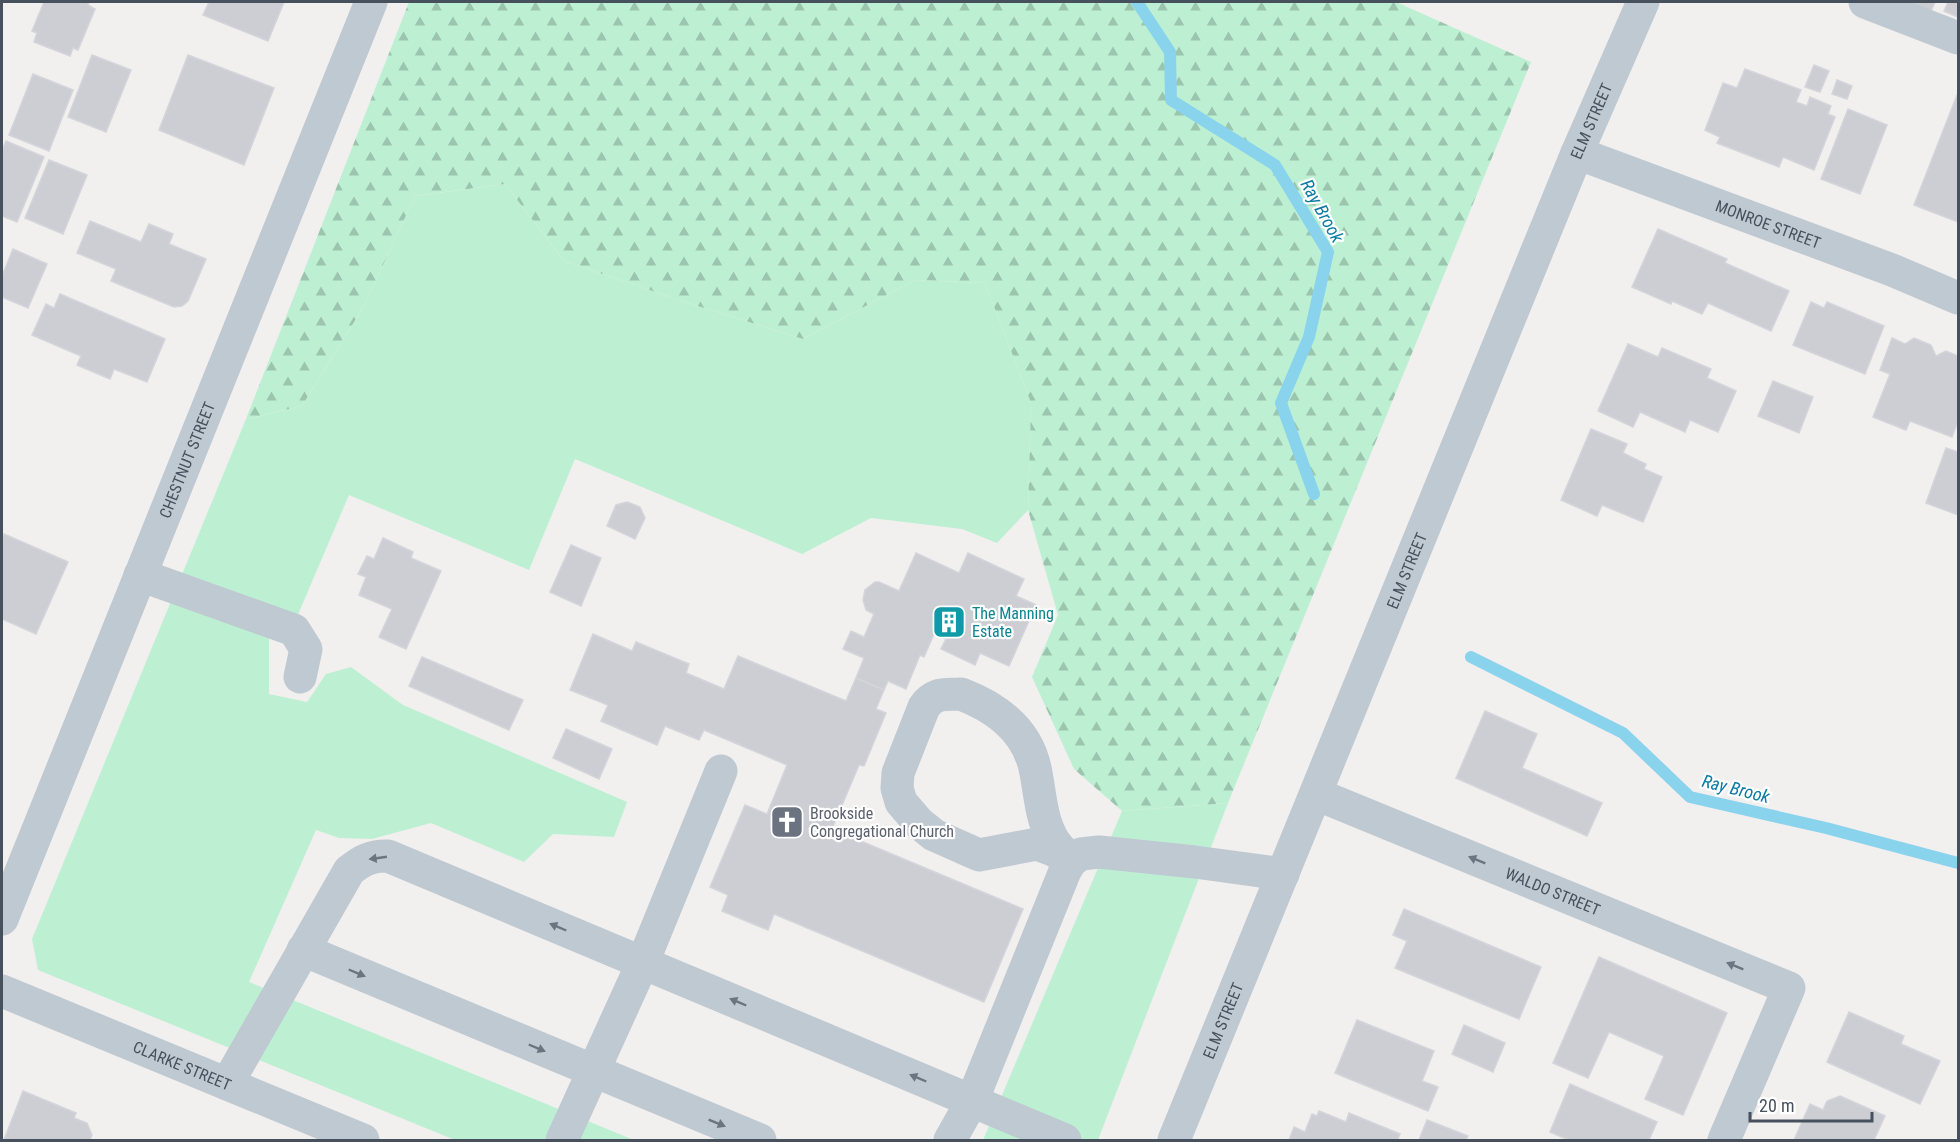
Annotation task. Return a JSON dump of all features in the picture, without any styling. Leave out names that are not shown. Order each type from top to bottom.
[{"type":"street","name":"CHESTNUT STREET","points":[[2,919],[371,2]]},
{"type":"street","name":"ELM STREET","points":[[1174,1140],[1577,153],[1643,2]]},
{"type":"street","points":[[1865,2],[1959,38]]},
{"type":"street","name":"MONROE STREET","points":[[1577,153],[1892,270],[1959,298]]},
{"type":"street","points":[[140,575],[294,630],[306,649],[300,677]]},
{"type":"street","points":[[961,694],[1000,714],[1017,730],[1026,743],[1036,771],[1039,796],[1051,837],[1071,861],[1037,844],[979,855],[934,835],[919,823],[902,802],[897,788],[898,773],[924,706],[930,698],[961,694]]},
{"type":"street","points":[[562,1140],[595,1072],[643,962],[721,771]]},
{"type":"street","name":"WALDO STREET","points":[[1316,794],[1789,988],[1724,1140]]},
{"type":"street","points":[[950,1140],[972,1101],[1071,861],[1081,854],[1099,852],[1283,874]]},
{"type":"street","points":[[227,1084],[349,871],[361,862],[377,855],[388,856],[1065,1140]]},
{"type":"street","points":[[303,950],[760,1140]]},
{"type":"street","name":"CLARKE STREET","points":[[2,991],[363,1140]]},
{"type":"green space","points":[[409,2],[1396,2],[1531,62],[1228,803],[1122,811],[1074,769],[1032,677],[1058,615],[1028,510],[1031,403],[985,283],[915,280],[803,339],[564,261],[505,184],[415,196],[364,306],[302,406],[246,419]]},
{"type":"green space","points":[[505,184],[564,261],[803,339],[915,280],[985,283],[1031,403],[1028,510],[997,543],[962,529],[871,518],[802,554],[575,459],[529,570],[349,495],[297,617],[269,639],[269,694],[307,702],[326,674],[351,667],[403,705],[627,802],[614,837],[553,834],[524,862],[431,823],[372,839],[339,838],[316,830],[249,982],[634,1140],[455,1140],[38,970],[32,939],[246,419],[302,406],[364,306],[415,196]]},
{"type":"green space","points":[[1228,803],[1098,1140],[983,1140],[1122,811]]},
{"type":"building","points":[[44,2],[89,2],[88,5],[95,9],[78,50],[73,48],[70,56],[34,42],[37,33],[32,31]]},
{"type":"building","points":[[209,2],[284,2],[268,41],[203,15]]},
{"type":"building","points":[[1906,2],[1935,2],[1931,11]]},
{"type":"building","points":[[1948,2],[1958,2],[1958,17],[1944,11]]},
{"type":"building","points":[[92,55],[131,70],[106,132],[68,117]]},
{"type":"building","points":[[188,55],[274,88],[244,165],[159,130]]},
{"type":"building","points":[[1814,65],[1829,71],[1820,92],[1805,87]]},
{"type":"building","points":[[1745,69],[1801,90],[1796,102],[1807,106],[1810,97],[1831,106],[1828,114],[1835,117],[1814,170],[1783,157],[1779,167],[1717,143],[1720,137],[1705,130],[1723,83],[1737,88]]},
{"type":"building","points":[[33,74],[73,90],[49,151],[9,135]]},
{"type":"building","points":[[1837,80],[1852,86],[1847,99],[1832,94]]},
{"type":"building","points":[[1958,96],[1958,222],[1914,205]]},
{"type":"building","points":[[1848,109],[1887,125],[1860,194],[1821,179]]},
{"type":"building","points":[[6,141],[44,157],[17,222],[2,216],[2,151]]},
{"type":"building","points":[[49,160],[87,175],[63,234],[25,218]]},
{"type":"building","points":[[90,221],[141,242],[149,224],[173,234],[169,244],[206,259],[188,301],[182,306],[174,307],[111,281],[116,269],[77,253]]},
{"type":"building","points":[[1658,229],[1727,259],[1725,263],[1789,291],[1771,331],[1708,303],[1702,314],[1672,301],[1671,304],[1632,287]]},
{"type":"building","points":[[13,249],[47,264],[28,308],[2,297],[2,276]]},
{"type":"building","points":[[60,294],[165,339],[147,382],[114,369],[110,379],[77,365],[81,356],[32,335],[46,304],[54,308]]},
{"type":"building","points":[[1811,302],[1824,308],[1827,302],[1884,326],[1865,374],[1793,345]]},
{"type":"building","points":[[1892,338],[1905,344],[1914,338],[1931,345],[1936,356],[1946,351],[1958,356],[1958,421],[1952,437],[1910,421],[1906,430],[1873,417],[1890,374],[1880,370]]},
{"type":"building","points":[[1628,344],[1658,357],[1662,348],[1711,369],[1707,378],[1736,391],[1718,432],[1690,420],[1685,432],[1640,412],[1633,427],[1598,411]]},
{"type":"building","points":[[1773,381],[1813,397],[1799,433],[1758,416]]},
{"type":"building","points":[[1591,429],[1627,444],[1623,453],[1646,464],[1644,469],[1662,477],[1643,522],[1602,505],[1597,516],[1561,500]]},
{"type":"building","points":[[1946,448],[1958,452],[1958,515],[1926,503]]},
{"type":"building","points":[[627,502],[640,507],[645,518],[635,539],[607,526],[616,505]]},
{"type":"building","points":[[4,534],[68,562],[36,634],[2,619],[2,539]]},
{"type":"building","points":[[383,538],[413,552],[411,558],[441,571],[406,649],[379,637],[392,609],[359,595],[366,577],[358,574],[367,556],[374,559]]},
{"type":"building","points":[[571,545],[601,558],[581,606],[550,592]]},
{"type":"building","name":"The Manning Estate","points":[[916,553],[959,573],[968,553],[1024,579],[1016,596],[1036,605],[1009,666],[980,653],[975,665],[941,649],[946,639],[934,634],[924,657],[920,655],[906,689],[888,681],[884,690],[856,678],[864,658],[843,649],[851,631],[864,637],[874,614],[866,610],[863,600],[865,590],[875,582],[879,582],[899,591]]},
{"type":"building","name":"Brookside Congregational Church","points":[[593,634],[632,651],[636,642],[689,664],[686,673],[724,689],[738,656],[846,701],[856,678],[884,690],[876,709],[886,713],[864,766],[859,765],[832,829],[1023,909],[984,1002],[774,914],[768,930],[722,911],[728,895],[710,887],[745,805],[767,814],[787,765],[704,730],[699,740],[665,726],[657,745],[601,721],[608,705],[570,690]]},
{"type":"building","points":[[422,657],[523,700],[509,730],[409,686]]},
{"type":"building","points":[[1485,711],[1537,734],[1522,768],[1602,803],[1587,836],[1456,778]]},
{"type":"building","points":[[566,729],[612,749],[599,779],[553,758]]},
{"type":"building","points":[[1404,909],[1541,967],[1519,1019],[1395,968],[1407,941],[1393,935]]},
{"type":"building","points":[[1599,957],[1727,1013],[1683,1115],[1645,1099],[1664,1056],[1609,1032],[1588,1078],[1553,1063]]},
{"type":"building","points":[[1849,1012],[1904,1036],[1901,1044],[1940,1061],[1920,1104],[1827,1062]]},
{"type":"building","points":[[1357,1020],[1434,1051],[1422,1081],[1438,1087],[1428,1111],[1335,1073]]},
{"type":"building","points":[[1464,1025],[1505,1043],[1493,1072],[1452,1054]]},
{"type":"building","points":[[1570,1084],[1657,1122],[1649,1140],[1569,1140],[1550,1132]]},
{"type":"building","points":[[23,1091],[76,1113],[74,1118],[87,1123],[92,1135],[90,1140],[4,1140]]},
{"type":"building","points":[[1840,1096],[1885,1116],[1874,1140],[1794,1140],[1810,1104],[1823,1110],[1827,1101]]},
{"type":"building","points":[[1319,1111],[1346,1122],[1349,1113],[1400,1134],[1398,1139],[1401,1140],[1289,1140],[1294,1127],[1305,1132],[1312,1114],[1317,1116]]},
{"type":"building","points":[[1427,1120],[1468,1136],[1466,1140],[1419,1140]]},
{"type":"waterway","name":"Ray Brook","points":[[1137,2],[1170,52],[1171,100],[1275,165],[1328,252],[1309,337],[1281,403],[1314,494]]},
{"type":"waterway","name":"Ray Brook","points":[[1471,657],[1623,733],[1690,797],[1826,828],[1958,863]]},
{"type":"place","name":"The Manning Estate","points":[[949,622]]},
{"type":"place","name":"Brookside Congregational Church","points":[[787,822]]}]
